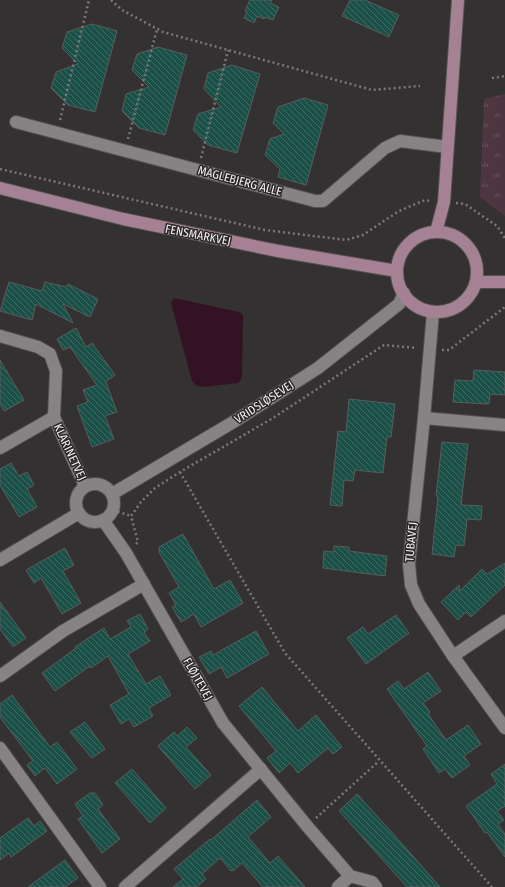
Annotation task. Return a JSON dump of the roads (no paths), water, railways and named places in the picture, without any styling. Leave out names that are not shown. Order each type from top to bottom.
[{"type":"street","points":[[436,232],[444,202],[458,0]]},
{"type":"street","name":"MAGLEBJERG ALLE","points":[[16,122],[315,201],[323,201],[385,148],[400,141],[448,147]]},
{"type":"street","name":"FENSMARKVEJ","points":[[0,188],[131,221],[278,251],[397,271]]},
{"type":"street","points":[[436,232],[448,234],[460,239],[469,247],[475,258],[477,269],[476,282],[472,292],[460,305],[444,312],[433,312],[421,309],[411,302],[404,294],[399,283],[397,271],[399,259],[405,248],[424,234],[436,232]]},
{"type":"street","points":[[476,282],[505,282]]},
{"type":"street","name":"VRIDSLØSEVEJ","points":[[112,494],[235,421],[318,368],[399,304],[404,294]]},
{"type":"street","name":"TUBAVEJ","points":[[433,312],[424,418],[408,564],[411,585],[419,604],[453,656],[505,728]]},
{"type":"street","name":"KLARINETVEJ","points":[[0,336],[38,347],[50,354],[56,371],[54,417],[85,486]]},
{"type":"street","name":"KLARINETVEJ","points":[[0,448],[54,417]]},
{"type":"street","points":[[424,418],[505,425]]},
{"type":"street","points":[[97,483],[103,485],[112,494],[114,499],[113,510],[107,518],[98,522],[93,522],[83,518],[76,508],[77,495],[85,486],[97,483]]},
{"type":"street","points":[[0,560],[79,513]]},
{"type":"street","name":"FLØJTEVEJ","points":[[103,520],[126,553],[223,723],[350,876]]},
{"type":"street","points":[[0,676],[63,631],[144,584]]},
{"type":"street","points":[[453,656],[505,621]]},
{"type":"street","points":[[0,748],[100,887]]},
{"type":"street","points":[[125,887],[261,769]]},
{"type":"street","points":[[338,887],[350,876],[372,882],[376,887]]}]
